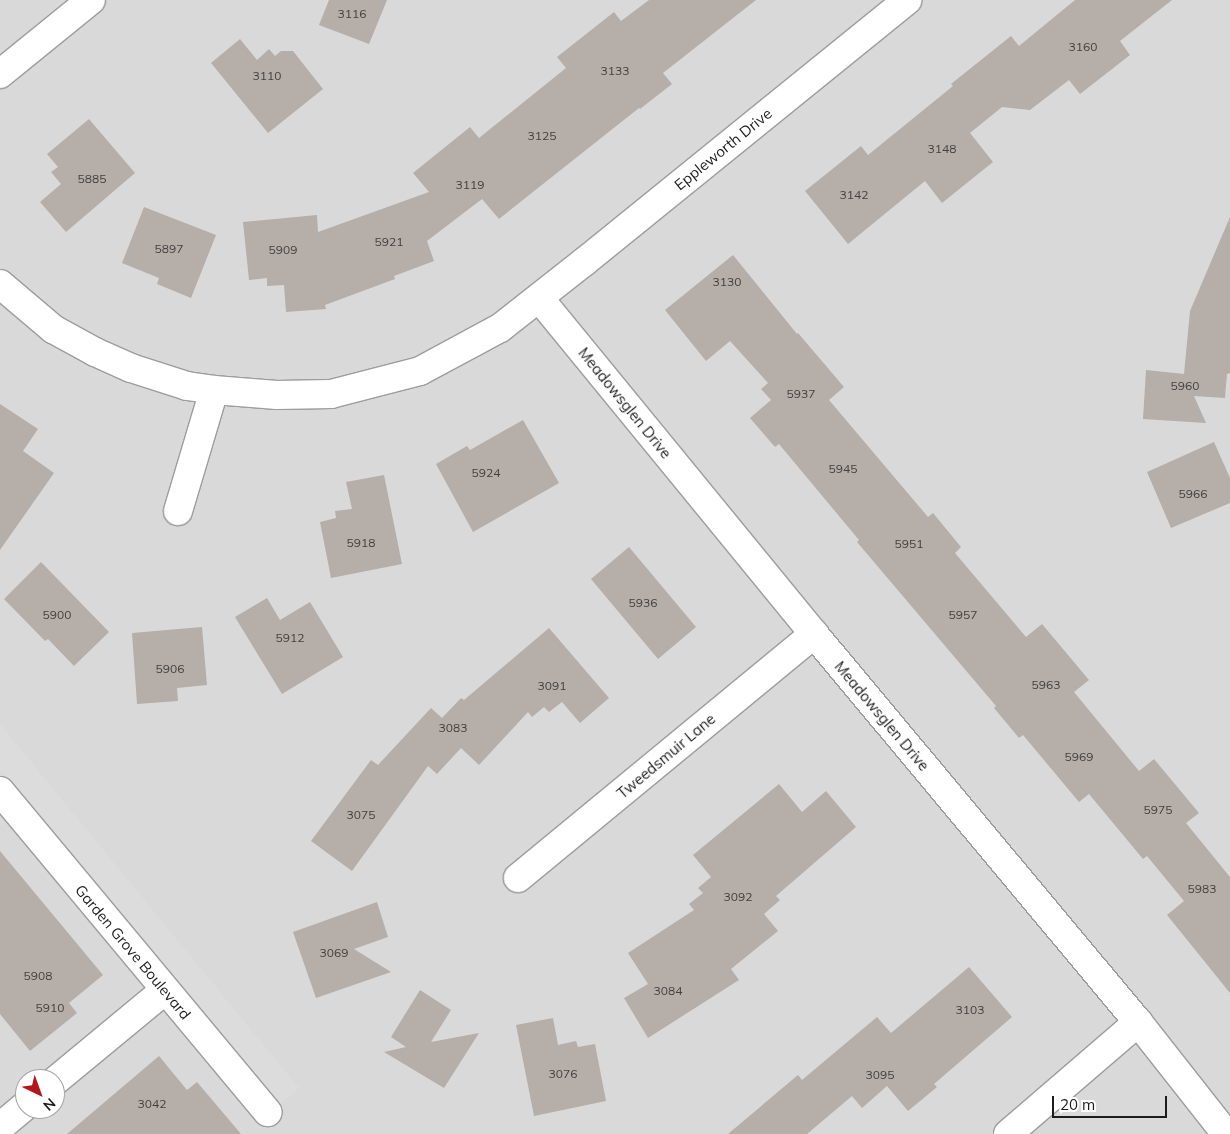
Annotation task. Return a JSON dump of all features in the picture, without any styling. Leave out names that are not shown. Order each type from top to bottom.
[{"type":"street","points":[[0,74],[91,0]]},
{"type":"street","name":"Eppleworth Drive","points":[[0,284],[53,329],[95,352],[131,368],[187,386],[277,395],[331,394],[420,372],[500,328],[907,0]]},
{"type":"street","name":"Meadowsglen Drive","points":[[539,298],[814,634],[1138,1022],[1226,1134]]},
{"type":"street","points":[[178,511],[214,390]]},
{"type":"street","name":"Tweedsmuir Lane","points":[[518,878],[814,634]]},
{"type":"street","name":"Garden Grove Boulevard","points":[[0,791],[267,1112]]},
{"type":"street","points":[[65,1073],[164,990]]},
{"type":"street","points":[[1008,1134],[1138,1022]]},
{"type":"street","points":[[0,1127],[15,1114]]},
{"type":"shaded area","points":[[0,0],[1230,0],[1230,1134],[0,1134]]},
{"type":"shaded area","points":[[0,724],[299,1088],[277,1106],[0,770]]},
{"type":"building","points":[[329,0],[387,0],[369,44],[319,25]]},
{"type":"building","points":[[649,0],[756,0],[663,73],[672,84],[499,219],[482,199],[427,241],[434,261],[394,276],[395,279],[325,305],[326,309],[286,312],[284,285],[267,286],[267,278],[249,280],[243,222],[317,215],[318,232],[429,192],[413,173],[470,127],[479,138],[566,68],[557,57],[614,12],[621,21]]},
{"type":"building","points":[[1075,0],[1172,0],[1120,41],[1130,55],[1080,94],[1069,80],[1030,110],[1002,107],[970,133],[993,162],[942,203],[925,181],[848,244],[805,191],[861,146],[868,155],[1011,36],[1019,46]]},
{"type":"building","points":[[240,39],[257,60],[269,49],[275,56],[281,51],[293,51],[323,89],[268,133],[211,63]]},
{"type":"building","points":[[89,119],[135,173],[66,232],[40,202],[61,184],[51,172],[58,167],[47,154]]},
{"type":"building","points":[[144,207],[216,235],[191,298],[157,284],[159,278],[122,263]]},
{"type":"building","points":[[1230,217],[1230,373],[1227,374],[1225,398],[1194,396],[1206,423],[1143,419],[1146,370],[1184,374],[1190,311]]},
{"type":"building","points":[[733,255],[797,334],[844,387],[829,400],[928,517],[933,513],[961,547],[955,553],[1026,637],[1042,624],[1089,680],[1074,692],[1139,771],[1154,759],[1199,813],[1186,823],[1230,877],[1230,993],[1167,915],[1184,901],[1147,856],[1143,859],[1089,794],[1079,802],[1023,735],[1019,738],[994,708],[996,706],[857,542],[859,540],[779,444],[775,447],[750,418],[771,400],[761,389],[768,383],[730,341],[706,361],[665,310]]},
{"type":"building","points":[[0,404],[38,429],[23,451],[54,473],[0,550]]},
{"type":"building","points":[[523,420],[559,483],[473,532],[436,464],[467,446],[470,450]]},
{"type":"building","points":[[1214,442],[1230,478],[1230,503],[1171,528],[1147,472]]},
{"type":"building","points":[[384,475],[402,564],[331,578],[320,522],[336,518],[335,511],[352,509],[346,482]]},
{"type":"building","points":[[629,547],[696,627],[658,659],[591,579]]},
{"type":"building","points":[[41,562],[109,632],[74,666],[48,639],[45,641],[4,599]]},
{"type":"building","points":[[267,598],[280,620],[310,602],[343,657],[282,694],[235,617]]},
{"type":"building","points":[[202,627],[207,685],[177,688],[178,701],[137,704],[132,633]]},
{"type":"building","points":[[549,628],[609,698],[580,723],[562,702],[549,712],[544,707],[532,717],[528,712],[479,765],[461,748],[437,774],[428,766],[352,871],[311,841],[371,760],[378,765],[431,708],[442,718],[461,698],[464,700]]},
{"type":"building","points":[[779,784],[802,812],[826,791],[856,827],[776,896],[780,900],[764,914],[778,931],[731,969],[739,980],[648,1038],[624,998],[648,984],[628,953],[694,910],[689,904],[703,893],[698,888],[711,877],[693,855]]},
{"type":"building","points":[[0,851],[103,975],[69,1003],[77,1013],[30,1051],[0,1014]]},
{"type":"building","points":[[377,902],[388,937],[354,949],[391,972],[316,998],[293,932]]},
{"type":"building","points":[[969,967],[1012,1017],[934,1084],[937,1087],[908,1111],[887,1086],[862,1108],[852,1096],[807,1134],[728,1134],[798,1075],[802,1080],[877,1017],[891,1033]]},
{"type":"building","points":[[420,990],[451,1010],[431,1042],[479,1033],[444,1088],[384,1052],[406,1047],[391,1037]]},
{"type":"building","points":[[553,1018],[558,1045],[576,1041],[578,1047],[595,1044],[606,1101],[534,1116],[516,1025]]},
{"type":"building","points":[[159,1056],[187,1090],[197,1082],[241,1134],[67,1134]]}]
